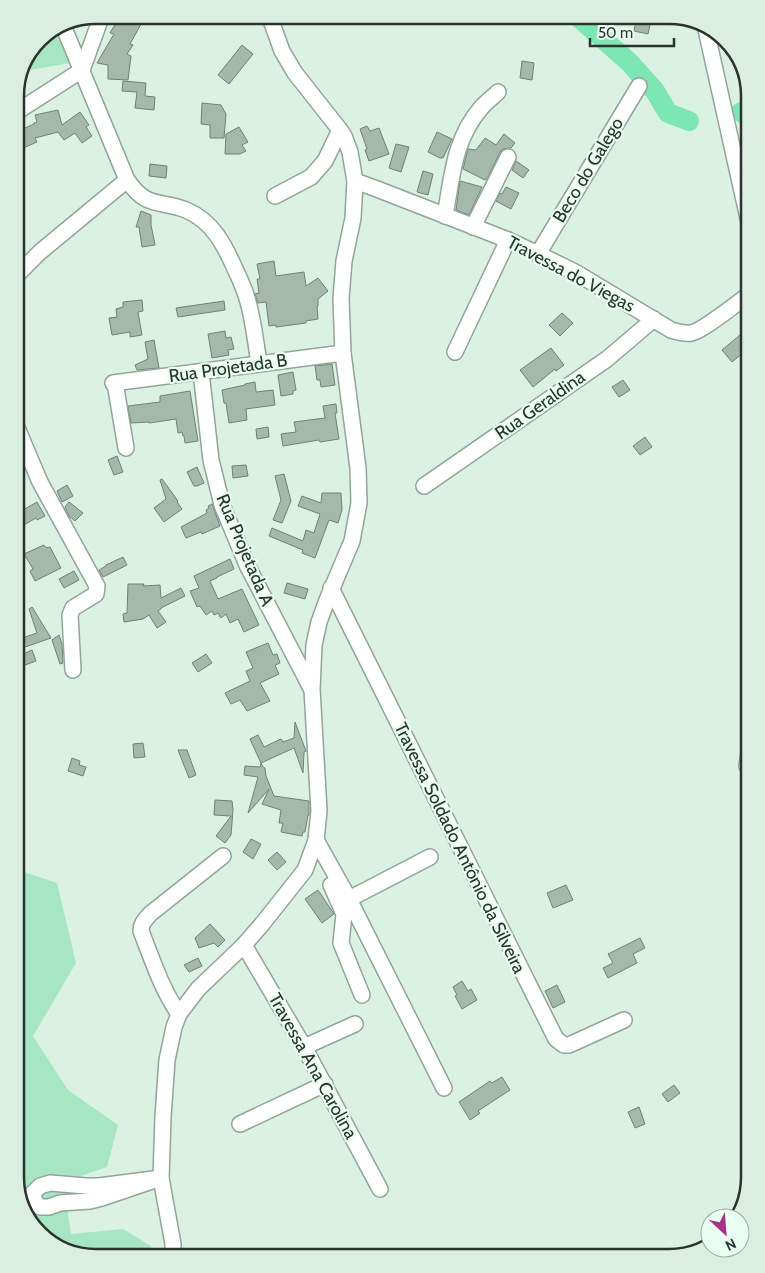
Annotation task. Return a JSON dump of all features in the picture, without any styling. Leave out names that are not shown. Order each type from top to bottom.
[{"type":"street","points":[[24,107],[82,70],[99,24]]},
{"type":"street","points":[[173,1249],[161,1178],[167,1060],[174,1027],[179,1014],[198,989],[244,945],[305,870],[314,846],[319,811],[312,689],[314,645],[319,622],[352,541],[359,503],[358,468],[343,353],[343,270],[352,218],[355,181],[350,152],[340,130],[295,73],[282,51],[272,24]]},
{"type":"street","points":[[65,30],[127,180],[135,191],[151,202],[185,209],[199,216],[212,229],[226,248],[245,292],[260,363]]},
{"type":"street","points":[[707,35],[741,186]]},
{"type":"street","name":"Beco do Galego","points":[[538,254],[638,86]]},
{"type":"street","points":[[445,216],[456,154],[464,133],[481,108],[498,92]]},
{"type":"street","points":[[275,196],[311,177],[325,161],[340,130]]},
{"type":"street","points":[[473,227],[508,157]]},
{"type":"street","points":[[24,268],[40,252],[127,180]]},
{"type":"street","name":"Travessa do Viegas","points":[[355,181],[508,240],[538,254],[575,272],[671,330],[693,333],[741,301]]},
{"type":"street","points":[[455,352],[508,240]]},
{"type":"street","name":"Rua Geraldina","points":[[424,486],[607,359],[654,319]]},
{"type":"street","name":"Rua Projetada B","points":[[126,448],[114,383],[343,353]]},
{"type":"street","name":"Rua Projetada A","points":[[201,372],[211,460],[222,504],[247,565],[312,689]]},
{"type":"street","points":[[24,444],[40,482],[97,586],[96,594],[73,608],[70,615],[73,670]]},
{"type":"street","name":"Travessa Soldado Antônio da Silveira","points":[[332,588],[556,1039],[564,1045],[569,1045],[624,1020]]},
{"type":"street","points":[[314,846],[349,899],[444,1088]]},
{"type":"street","points":[[314,846],[344,914],[341,943],[362,995]]},
{"type":"street","points":[[179,1014],[163,984],[141,927],[150,914],[223,856]]},
{"type":"street","points":[[349,899],[430,857]]},
{"type":"street","name":"Travessa Ana Carolina","points":[[244,945],[325,1084],[380,1189]]},
{"type":"street","points":[[304,1047],[355,1024]]},
{"type":"street","points":[[240,1124],[325,1084]]},
{"type":"street","points":[[161,1178],[102,1198],[90,1201],[60,1203],[50,1208],[40,1207],[35,1202],[33,1193],[40,1186],[50,1182],[99,1186],[161,1178]]},
{"type":"green space","points":[[58,35],[70,63],[29,70],[39,52]]},
{"type":"green space","points":[[24,872],[57,883],[76,963],[33,1036],[68,1090],[118,1125],[107,1167],[63,1182],[71,1234],[123,1229],[151,1246],[151,1249],[91,1249],[72,1245],[56,1237],[42,1225],[28,1201],[24,1178]]},
{"type":"building","points":[[115,24],[141,24],[130,44],[133,45],[127,54],[131,56],[128,80],[108,79],[108,65],[97,63],[114,34],[110,33]]},
{"type":"building","points":[[635,24],[650,24],[648,34],[634,31]]},
{"type":"building","points":[[242,45],[253,54],[229,84],[218,75]]},
{"type":"building","points":[[522,61],[534,63],[532,80],[520,78]]},
{"type":"building","points":[[123,81],[146,83],[145,96],[155,97],[154,110],[135,108],[137,92],[122,91]]},
{"type":"building","points":[[202,103],[221,105],[226,114],[224,138],[210,138],[210,125],[201,124]]},
{"type":"building","points":[[58,110],[62,125],[80,112],[89,125],[86,127],[92,136],[82,143],[75,133],[64,140],[58,132],[35,138],[37,142],[24,148],[24,128],[37,122],[35,115]]},
{"type":"building","points":[[367,126],[370,131],[379,128],[389,154],[369,161],[360,129]]},
{"type":"building","points":[[239,127],[248,142],[242,145],[246,151],[240,154],[225,154],[226,134]]},
{"type":"building","points":[[437,132],[452,139],[443,158],[428,152]]},
{"type":"building","points":[[504,134],[515,143],[511,148],[503,149],[500,152],[487,179],[485,180],[463,169],[468,149],[476,150],[485,138],[496,145]]},
{"type":"building","points":[[396,144],[409,147],[401,172],[389,168]]},
{"type":"building","points":[[516,161],[529,170],[523,178],[512,170]]},
{"type":"building","points":[[150,164],[167,166],[166,178],[149,176]]},
{"type":"building","points":[[423,171],[433,174],[428,195],[417,192]]},
{"type":"building","points":[[460,181],[482,187],[469,215],[456,210]]},
{"type":"building","points":[[506,187],[519,193],[511,209],[496,201]]},
{"type":"building","points":[[141,211],[151,215],[155,245],[142,247],[139,227],[136,227]]},
{"type":"building","points":[[274,261],[276,276],[304,272],[306,286],[318,278],[328,291],[318,299],[318,319],[306,321],[306,323],[276,327],[276,325],[269,326],[266,302],[258,303],[255,294],[259,293],[257,279],[260,279],[257,264]]},
{"type":"building","points":[[142,300],[143,311],[138,312],[142,335],[130,337],[130,332],[112,335],[109,318],[117,317],[116,309],[123,307],[123,302]]},
{"type":"building","points":[[224,301],[225,310],[178,317],[176,308]]},
{"type":"building","points":[[562,313],[573,323],[560,336],[549,325]]},
{"type":"building","points":[[225,331],[226,338],[231,337],[234,349],[228,350],[229,355],[212,358],[208,334]]},
{"type":"building","points":[[741,334],[741,355],[732,362],[722,350]]},
{"type":"building","points":[[154,340],[159,368],[137,370],[135,365],[148,359],[145,342]]},
{"type":"building","points":[[551,348],[564,365],[556,371],[555,369],[533,387],[520,370]]},
{"type":"building","points":[[332,364],[335,385],[321,387],[320,380],[317,380],[315,366]]},
{"type":"building","points":[[293,372],[296,390],[293,391],[293,394],[281,396],[278,375]]},
{"type":"building","points":[[623,380],[630,390],[619,397],[612,387]]},
{"type":"building","points":[[255,382],[256,392],[273,390],[275,405],[246,409],[247,420],[229,423],[222,390]]},
{"type":"building","points":[[190,391],[198,441],[185,443],[182,432],[178,433],[176,419],[149,423],[131,423],[128,406],[160,402],[160,396]]},
{"type":"building","points":[[336,404],[337,413],[335,413],[339,439],[283,446],[281,434],[296,432],[294,422],[325,418],[323,406]]},
{"type":"building","points":[[268,427],[269,437],[257,439],[256,429]]},
{"type":"building","points":[[645,437],[652,447],[640,455],[633,446]]},
{"type":"building","points":[[117,456],[123,472],[114,475],[108,460]]},
{"type":"building","points":[[246,465],[248,476],[233,478],[232,466]]},
{"type":"building","points":[[197,467],[204,483],[194,486],[187,472]]},
{"type":"building","points":[[284,474],[291,501],[282,523],[273,520],[281,500],[275,476]]},
{"type":"building","points":[[162,479],[182,509],[164,522],[154,508],[166,499],[160,480]]},
{"type":"building","points":[[67,485],[73,496],[62,502],[57,491]]},
{"type":"building","points":[[322,493],[341,493],[342,510],[338,523],[329,520],[315,558],[302,553],[303,550],[269,536],[272,528],[303,541],[306,530],[314,533],[320,514],[298,506],[302,496],[321,503]]},
{"type":"building","points":[[37,502],[45,516],[37,520],[36,518],[24,525],[24,509]]},
{"type":"building","points":[[69,502],[83,513],[75,521],[69,516],[65,507]]},
{"type":"building","points":[[212,504],[220,526],[202,534],[201,532],[186,538],[181,527],[207,513],[208,506]]},
{"type":"building","points":[[44,545],[46,548],[50,547],[61,568],[35,581],[30,571],[33,569],[24,554]]},
{"type":"building","points":[[123,557],[127,565],[103,577],[99,570]]},
{"type":"building","points":[[230,559],[234,569],[210,581],[218,599],[242,589],[259,625],[244,632],[238,619],[230,623],[226,614],[221,618],[218,613],[214,615],[212,611],[206,615],[200,606],[197,607],[190,591],[199,588],[194,576]]},
{"type":"building","points":[[74,571],[79,580],[64,588],[59,579]]},
{"type":"building","points":[[287,583],[308,589],[305,599],[284,593]]},
{"type":"building","points":[[128,584],[144,584],[143,586],[160,585],[161,598],[181,588],[185,596],[158,611],[166,622],[157,628],[149,615],[143,619],[124,622],[123,614],[127,613]]},
{"type":"building","points":[[32,607],[51,638],[25,647],[24,637],[37,633],[29,609]]},
{"type":"building","points":[[59,635],[62,644],[63,663],[60,664],[52,640]]},
{"type":"building","points":[[268,643],[273,655],[277,654],[280,663],[275,665],[279,674],[260,683],[270,701],[247,711],[240,700],[231,704],[225,693],[250,681],[246,671],[253,668],[246,652]]},
{"type":"building","points":[[32,650],[36,661],[25,665],[24,654]]},
{"type":"building","points":[[206,654],[212,663],[198,672],[192,663]]},
{"type":"building","points":[[295,722],[306,751],[304,752],[303,773],[294,748],[261,763],[250,739],[258,735],[264,747],[281,739],[283,742],[294,738]]},
{"type":"building","points":[[143,743],[145,757],[134,758],[133,744]]},
{"type":"building","points":[[178,750],[187,750],[196,775],[189,778]]},
{"type":"building","points":[[72,758],[80,761],[79,765],[86,767],[83,776],[68,771]]},
{"type":"building","points":[[261,763],[265,768],[274,796],[309,801],[309,815],[305,832],[303,832],[302,836],[281,832],[283,823],[279,823],[281,810],[262,804],[269,789],[248,813],[258,777],[244,775],[245,766],[260,767]]},
{"type":"building","points":[[215,800],[232,801],[231,835],[225,843],[216,836],[231,816],[214,815]]},
{"type":"building","points":[[251,839],[261,844],[253,859],[243,852]]},
{"type":"building","points":[[277,852],[286,862],[277,870],[268,860]]},
{"type":"building","points":[[566,885],[573,900],[553,908],[547,893]]},
{"type":"building","points":[[318,890],[334,914],[322,923],[305,899]]},
{"type":"building","points":[[210,924],[225,940],[218,947],[214,943],[199,948],[195,938]]},
{"type":"building","points":[[640,938],[645,948],[633,954],[637,963],[608,978],[603,968],[613,963],[608,954]]},
{"type":"building","points":[[198,958],[202,966],[189,972],[184,965]]},
{"type":"building","points":[[462,981],[468,991],[471,989],[477,1000],[462,1009],[455,996],[457,995],[453,987]]},
{"type":"building","points":[[557,985],[565,1002],[553,1008],[545,991]]},
{"type":"building","points":[[502,1077],[510,1090],[478,1111],[480,1113],[470,1120],[459,1102],[490,1081],[492,1083]]},
{"type":"building","points":[[674,1085],[680,1093],[668,1102],[662,1094]]},
{"type":"building","points":[[639,1107],[645,1124],[635,1128],[628,1112]]},
{"type":"waterway","points":[[586,24],[630,63],[655,91],[668,113],[689,121]]}]
